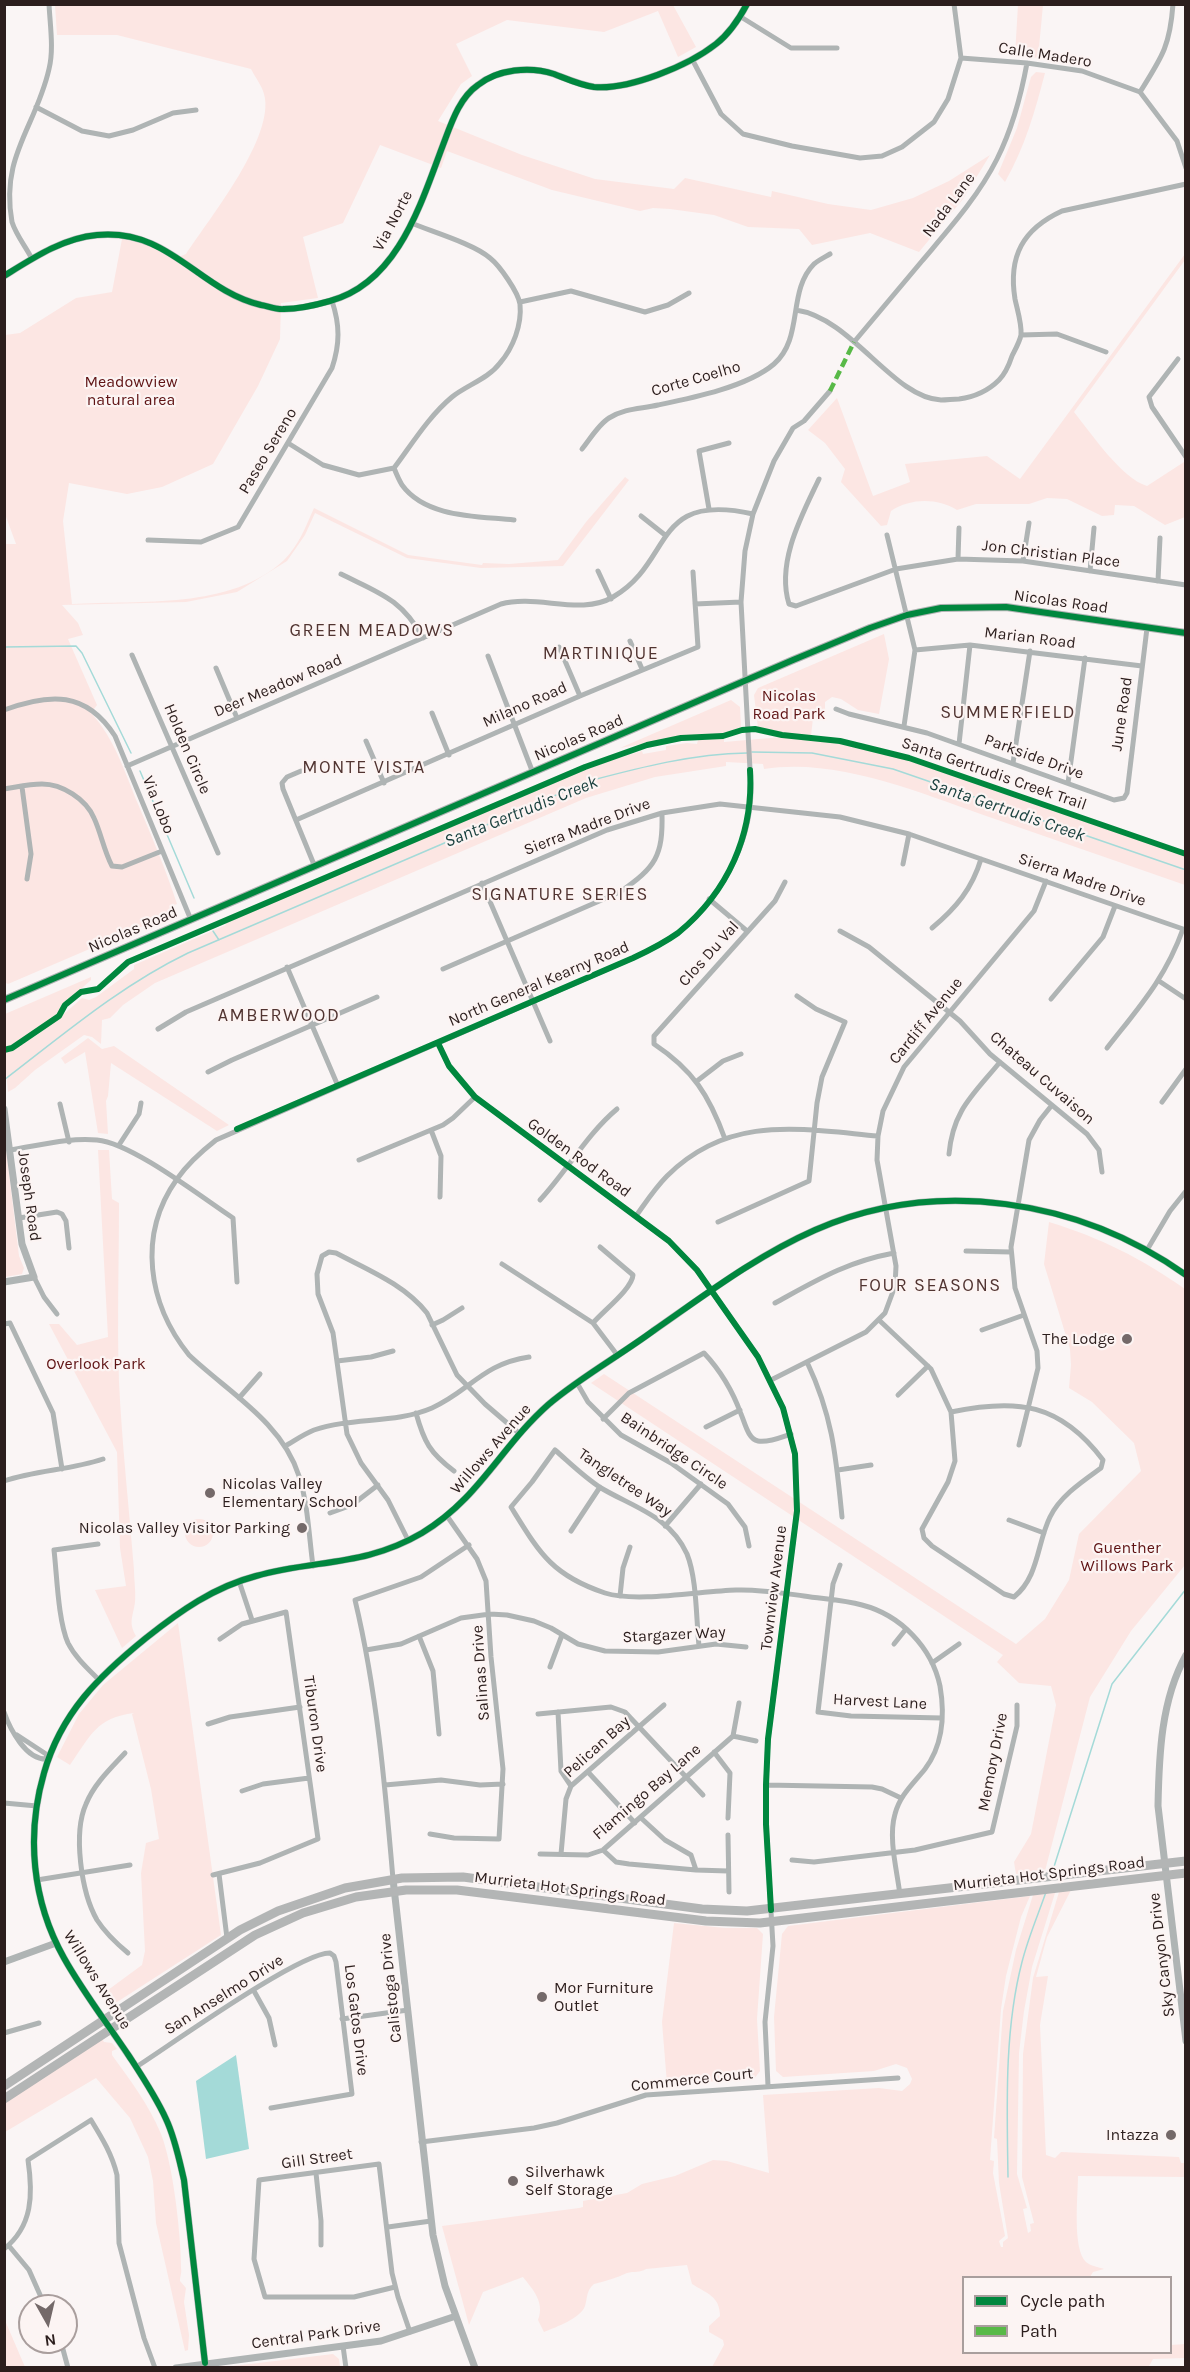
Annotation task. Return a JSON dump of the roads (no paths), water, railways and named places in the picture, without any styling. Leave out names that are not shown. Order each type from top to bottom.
[{"type":"main road","name":"Nicolas Road","points":[[4,1000],[870,628],[907,615],[941,608],[1006,608],[1185,633]]},
{"type":"main road","name":"Murrieta Hot Springs Road","points":[[4,2086],[227,1938],[300,1902],[345,1888],[393,1879],[463,1877],[702,1909],[747,1911],[1185,1861]]},
{"type":"main road","name":"Murrieta Hot Springs Road","points":[[4,2099],[232,1949],[283,1921],[331,1904],[394,1891],[435,1889],[467,1891],[706,1922],[771,1922],[1185,1873]]},
{"type":"street","points":[[32,259],[13,224],[8,196],[8,178],[11,157],[43,92],[50,66],[49,4]]},
{"type":"street","name":"Via Norte","points":[[4,276],[62,243],[93,235],[126,235],[168,250],[212,282],[246,301],[282,309],[332,301],[364,285],[391,259],[411,223],[459,107],[478,84],[511,71],[530,70],[551,73],[575,83],[593,87],[633,83],[692,59],[716,44],[741,16],[747,4]]},
{"type":"street","points":[[692,59],[721,114],[743,134],[792,147],[860,158],[882,156],[902,147],[934,122],[948,99],[961,58],[954,4]]},
{"type":"street","points":[[1173,4],[1171,29],[1163,56],[1140,92],[1177,141],[1185,168]]},
{"type":"street","points":[[741,16],[791,48],[837,48]]},
{"type":"street","name":"Calle Madero","points":[[961,58],[1027,63],[1082,71],[1140,92]]},
{"type":"street","name":"Nada Lane","points":[[854,342],[944,236],[984,182],[1006,138],[1022,91],[1027,63]]},
{"type":"street","points":[[36,107],[82,131],[109,136],[133,130],[173,113],[196,110]]},
{"type":"street","points":[[796,310],[820,317],[916,392],[939,400],[966,398],[992,387],[1005,374],[1021,335],[1013,284],[1021,243],[1034,229],[1045,219],[1062,211],[1185,184]]},
{"type":"street","points":[[288,443],[323,465],[359,475],[394,468],[425,426],[452,397],[500,364],[513,343],[518,328],[520,302],[502,271],[489,257],[411,223]]},
{"type":"street","name":"Corte Coelho","points":[[582,448],[608,418],[630,408],[655,406],[734,384],[761,373],[774,363],[785,351],[793,333],[801,286],[814,265],[830,254]]},
{"type":"street","points":[[520,302],[571,291],[645,312],[668,306],[689,293]]},
{"type":"street","name":"Paseo Sereno","points":[[148,540],[201,542],[238,527],[332,368],[337,352],[338,319],[332,301]]},
{"type":"street","points":[[1021,335],[1058,334],[1106,352]]},
{"type":"street","points":[[1178,359],[1149,397],[1152,407],[1185,457]]},
{"type":"street","name":"North General Kearny Road","points":[[313,1567],[302,1489],[293,1461],[285,1446],[267,1423],[189,1355],[169,1326],[157,1295],[153,1274],[153,1241],[157,1221],[176,1180],[199,1154],[216,1140],[656,947],[685,927],[709,899],[739,852],[750,806],[741,602],[745,551],[753,514],[774,461],[793,428],[804,421],[830,390]]},
{"type":"street","points":[[709,509],[699,452],[729,443]]},
{"type":"street","points":[[394,468],[402,485],[425,505],[462,514],[514,520]]},
{"type":"street","name":"Jon Christian Place","points":[[819,478],[802,514],[789,553],[786,593],[789,604],[796,606],[896,569],[958,559],[1023,561],[1185,585]]},
{"type":"street","name":"Deer Meadow Road","points":[[127,766],[511,602],[536,600],[580,605],[611,599],[635,580],[665,535],[676,523],[690,515],[709,509],[729,509],[753,514]]},
{"type":"street","points":[[642,516],[665,535]]},
{"type":"street","points":[[1023,561],[1029,523]]},
{"type":"street","points":[[958,559],[959,528]]},
{"type":"street","points":[[1090,571],[1094,528]]},
{"type":"street","points":[[887,536],[915,650],[904,726]]},
{"type":"street","points":[[1158,581],[1160,538]]},
{"type":"street","points":[[598,571],[611,599]]},
{"type":"street","name":"Milano Road","points":[[296,820],[642,669],[698,647],[693,572]]},
{"type":"street","points":[[341,574],[392,600],[405,610],[423,638]]},
{"type":"street","points":[[695,604],[741,602]]},
{"type":"street","name":"June Road","points":[[1120,800],[1127,793],[1147,628]]},
{"type":"street","points":[[630,641],[642,669]]},
{"type":"street","points":[[959,744],[970,645]]},
{"type":"street","name":"Marian Road","points":[[915,650],[970,645],[1143,666]]},
{"type":"street","points":[[559,647],[580,696]]},
{"type":"street","points":[[1013,763],[1030,651]]},
{"type":"street","name":"Holden Circle","points":[[132,655],[218,853]]},
{"type":"street","points":[[488,656],[533,773]]},
{"type":"street","points":[[1068,783],[1084,658]]},
{"type":"street","points":[[216,668],[237,718]]},
{"type":"street","name":"Via Lobo","points":[[4,710],[36,699],[50,698],[63,699],[90,708],[100,716],[115,736],[190,920]]},
{"type":"street","name":"Parkside Drive","points":[[836,708],[849,714],[904,726],[1114,800],[1120,800]]},
{"type":"street","points":[[432,713],[449,755]]},
{"type":"street","points":[[366,741],[384,783]]},
{"type":"street","points":[[300,771],[287,777],[282,783],[315,867]]},
{"type":"street","points":[[4,789],[43,784],[75,795],[94,816],[112,866],[123,867],[162,851]]},
{"type":"street","points":[[22,787],[30,854],[27,879]]},
{"type":"street","name":"Sierra Madre Drive","points":[[158,1029],[186,1012],[607,830],[662,813],[720,804],[840,816],[909,834],[1184,930]]},
{"type":"street","points":[[443,969],[620,892],[635,882],[650,868],[658,855],[663,839],[662,813]]},
{"type":"street","points":[[903,864],[909,834]]},
{"type":"street","points":[[932,928],[948,915],[970,888],[981,859]]},
{"type":"street","name":"Cardiff Avenue","points":[[880,1321],[896,1286],[896,1266],[877,1160],[878,1136],[883,1111],[896,1080],[1034,911],[1046,881]]},
{"type":"street","name":"Clos Du Val","points":[[697,1081],[680,1063],[654,1044],[654,1036],[775,901],[785,882]]},
{"type":"street","points":[[482,883],[550,1041]]},
{"type":"street","points":[[709,899],[747,931]]},
{"type":"street","points":[[1051,999],[1103,937],[1115,906]]},
{"type":"street","points":[[1107,1048],[1159,981],[1173,957],[1184,930]]},
{"type":"street","name":"Chateau Cuvaison","points":[[840,931],[860,940],[950,1012],[1000,1062],[1094,1142],[1101,1156],[1102,1172]]},
{"type":"street","points":[[287,968],[338,1086]]},
{"type":"street","points":[[1159,981],[1185,999]]},
{"type":"street","points":[[717,1222],[809,1181],[822,1077],[845,1022],[816,1009],[797,996]]},
{"type":"street","points":[[208,1072],[378,997]]},
{"type":"street","name":"Golden Rod Road","points":[[438,1043],[448,1066],[475,1097],[679,1250],[711,1290]]},
{"type":"street","points":[[725,1139],[711,1105],[697,1081],[723,1061],[741,1054]]},
{"type":"street","points":[[949,1154],[951,1133],[958,1116],[1000,1062]]},
{"type":"street","points":[[1162,1102],[1185,1069]]},
{"type":"street","points":[[359,1160],[431,1130],[453,1118],[475,1097]]},
{"type":"street","points":[[119,1145],[139,1114],[141,1103]]},
{"type":"street","points":[[60,1104],[69,1142]]},
{"type":"street","points":[[1019,1445],[1036,1380],[1037,1359],[1015,1288],[1011,1252],[1029,1140],[1052,1105]]},
{"type":"street","points":[[540,1200],[569,1167],[603,1121],[617,1108]]},
{"type":"street","name":"Joseph Road","points":[[4,1109],[24,1253],[44,1297],[57,1314]]},
{"type":"street","points":[[636,1216],[669,1174],[697,1153],[725,1139],[774,1128],[878,1136]]},
{"type":"street","points":[[431,1130],[442,1164],[440,1197]]},
{"type":"street","points":[[9,1150],[96,1140],[119,1145],[232,1218],[237,1282]]},
{"type":"street","points":[[1147,1250],[1185,1191]]},
{"type":"street","name":"Willows Avenue","points":[[205,2363],[184,2180],[178,2153],[166,2119],[136,2067],[68,1965],[56,1943],[37,1880],[34,1842],[36,1806],[48,1759],[70,1716],[98,1679],[183,1609],[210,1593],[239,1581],[265,1574],[361,1558],[408,1540],[447,1516],[476,1489],[520,1434],[551,1402],[750,1264],[801,1237],[845,1218],[885,1208],[946,1201],[1018,1205],[1076,1219],[1147,1250],[1185,1275]]},
{"type":"street","points":[[18,1218],[57,1212],[63,1214],[69,1248]]},
{"type":"street","points":[[593,1323],[632,1282],[633,1275],[600,1247]]},
{"type":"street","points":[[966,1251],[1011,1252]]},
{"type":"street","points":[[408,1540],[378,1485],[354,1450],[345,1424],[333,1333],[321,1304],[317,1283],[322,1256],[329,1252],[336,1253],[388,1280],[420,1304],[447,1358],[466,1385],[520,1434]]},
{"type":"street","points":[[775,1303],[843,1266],[865,1258],[894,1253]]},
{"type":"street","points":[[502,1264],[593,1323],[618,1356]]},
{"type":"street","points":[[4,1282],[34,1277]]},
{"type":"street","name":"Townview Avenue","points":[[711,1290],[758,1357],[771,1380],[783,1408],[795,1455],[798,1497],[768,1739],[766,1785],[773,1946],[765,2022],[768,2086]]},
{"type":"street","points":[[432,1325],[462,1308]]},
{"type":"street","points":[[982,1330],[1024,1315]]},
{"type":"street","points":[[771,1380],[866,1332],[880,1321],[928,1366],[940,1385],[951,1412],[955,1461],[948,1482],[922,1529],[924,1538],[932,1546],[1004,1594],[1014,1597],[1021,1591],[1037,1562],[1051,1515],[1060,1502],[1101,1468],[1103,1460],[1083,1436],[1069,1425],[1029,1406],[1001,1404],[951,1412]]},
{"type":"street","points":[[8,1324],[52,1413],[62,1469]]},
{"type":"street","points":[[337,1361],[371,1357],[393,1351]]},
{"type":"street","points":[[603,1419],[629,1392],[704,1353],[725,1382],[750,1435],[756,1441],[791,1434]]},
{"type":"street","points":[[285,1446],[313,1431],[416,1413],[446,1400],[493,1368],[512,1360],[529,1357]]},
{"type":"street","points":[[807,1362],[819,1386],[831,1425],[842,1516]]},
{"type":"street","points":[[897,1395],[928,1366]]},
{"type":"street","points":[[239,1398],[260,1374]]},
{"type":"street","name":"Bainbridge Circle","points":[[577,1383],[588,1402],[603,1419],[635,1444],[671,1463],[728,1504],[745,1527],[749,1546]]},
{"type":"street","points":[[706,1427],[740,1410]]},
{"type":"street","points":[[416,1413],[423,1437],[430,1449],[437,1458],[454,1471]]},
{"type":"street","name":"Tangletree Way","points":[[620,1596],[590,1587],[554,1567],[534,1545],[511,1507],[555,1450],[600,1487],[641,1507],[678,1540],[687,1555],[694,1593],[699,1646]]},
{"type":"street","points":[[4,1481],[103,1459]]},
{"type":"street","points":[[838,1470],[871,1465]]},
{"type":"street","points":[[665,1526],[701,1484]]},
{"type":"street","points":[[330,1514],[352,1504],[378,1485]]},
{"type":"street","points":[[571,1531],[600,1487]]},
{"type":"street","name":"Salinas Drive","points":[[430,1834],[454,1838],[499,1839],[503,1784],[486,1581],[481,1566],[469,1545],[447,1516]]},
{"type":"street","points":[[1009,1520],[1044,1533]]},
{"type":"street","points":[[98,1544],[54,1550],[67,1641],[77,1658],[98,1679]]},
{"type":"street","name":"Calistoga Drive","points":[[469,1545],[421,1577],[355,1600],[366,1650],[385,1785],[394,1891],[431,2221],[445,2286],[475,2367]]},
{"type":"street","points":[[630,1547],[623,1568],[620,1596],[739,1590],[831,1600],[864,1605],[880,1611],[916,1639],[932,1663],[940,1688],[942,1718],[940,1737],[932,1758],[901,1798],[892,1829],[900,1895]]},
{"type":"street","points":[[831,1600],[833,1584],[840,1565]]},
{"type":"street","points":[[220,1639],[231,1629],[252,1620],[239,1581]]},
{"type":"street","name":"Harvest Lane","points":[[831,1600],[818,1712],[851,1716],[942,1718]]},
{"type":"street","name":"Tiburon Drive","points":[[227,1938],[216,1874],[260,1863],[318,1839],[286,1612],[252,1620]]},
{"type":"street","name":"Stargazer Way","points":[[366,1650],[390,1647],[451,1621],[490,1614],[534,1621],[578,1644],[605,1651],[658,1652],[699,1646],[746,1647]]},
{"type":"street","points":[[894,1644],[906,1629]]},
{"type":"street","points":[[550,1667],[562,1635]]},
{"type":"street","points":[[419,1636],[434,1671],[439,1734]]},
{"type":"street","points":[[932,1663],[959,1644]]},
{"type":"street","name":"Sky Canyon Drive","points":[[1185,1654],[1170,1692],[1161,1747],[1158,1806],[1185,2041]]},
{"type":"street","points":[[740,1703],[733,1736],[756,1741]]},
{"type":"street","name":"Pelican Bay","points":[[561,1854],[566,1799],[571,1786],[664,1705]]},
{"type":"street","name":"Memory Drive","points":[[895,1852],[934,1847],[992,1832],[1017,1726],[1017,1705]]},
{"type":"street","points":[[208,1724],[230,1717],[300,1707]]},
{"type":"street","points":[[538,1713],[611,1707],[625,1712],[704,1795]]},
{"type":"street","points":[[4,1712],[7,1723],[17,1735],[19,1742],[44,1760],[48,1759]]},
{"type":"street","points":[[558,1712],[561,1771],[571,1786]]},
{"type":"street","name":"Flamingo Bay Lane","points":[[540,1854],[588,1855],[603,1850],[733,1736]]},
{"type":"street","points":[[714,1752],[730,1773],[728,1818]]},
{"type":"street","points":[[125,1753],[92,1791],[82,1812],[79,1833],[89,1902],[96,1918],[114,1942],[129,1953]]},
{"type":"street","points":[[588,1772],[635,1823]]},
{"type":"street","points":[[242,1791],[263,1784],[309,1778]]},
{"type":"street","points":[[385,1785],[434,1780],[480,1785],[503,1784]]},
{"type":"street","points":[[766,1785],[872,1787],[882,1788],[901,1798]]},
{"type":"street","points":[[4,1803],[36,1806]]},
{"type":"street","points":[[641,1818],[665,1840],[692,1855],[696,1870]]},
{"type":"street","points":[[728,1835],[729,1892]]},
{"type":"street","points":[[603,1850],[616,1862],[696,1870],[728,1870]]},
{"type":"street","points":[[792,1860],[814,1862],[895,1852]]},
{"type":"street","points":[[37,1880],[130,1865]]},
{"type":"street","points":[[5,1962],[56,1943]]},
{"type":"street","name":"San Anselmo Drive","points":[[136,2067],[318,1953],[330,1953]]},
{"type":"street","name":"Los Gatos Drive","points":[[271,2108],[352,2094],[336,1962],[330,1953]]},
{"type":"street","points":[[254,1991],[268,2018],[275,2045]]},
{"type":"street","points":[[342,2019],[408,2010]]},
{"type":"street","points":[[4,2033],[39,2023]]},
{"type":"street","name":"Commerce Court","points":[[422,2142],[534,2128],[646,2095],[898,2078]]},
{"type":"street","points":[[40,2294],[29,2270],[7,2248],[21,2230],[29,2210],[32,2191],[28,2160],[91,2120],[104,2139],[114,2163],[117,2175],[121,2253],[144,2338],[155,2367]]},
{"type":"street","name":"Gill Street","points":[[388,2227],[379,2164],[259,2180],[254,2259],[265,2297],[354,2297],[395,2287]]},
{"type":"street","points":[[316,2173],[321,2245]]},
{"type":"street","points":[[410,2332],[395,2287],[388,2227],[431,2221]]},
{"type":"street","name":"Central Park Drive","points":[[176,2367],[381,2341],[456,2316]]},
{"type":"street","points":[[343,2346],[346,2367]]},
{"type":"water","points":[[236,2055],[249,2149],[206,2159],[196,2081]]},
{"type":"waterway","points":[[4,647],[76,646],[82,653],[131,753]]},
{"type":"waterway","name":"Santa Gertrudis Creek","points":[[752,752],[812,753],[893,769],[1186,870]]},
{"type":"waterway","name":"Santa Gertrudis Creek","points":[[4,1080],[71,1028],[139,980],[188,953],[589,781],[687,759],[747,753]]},
{"type":"waterway","points":[[140,771],[194,898]]},
{"type":"waterway","points":[[213,931],[219,940]]},
{"type":"waterway","points":[[1052,1873],[1112,1684],[1186,1589]]},
{"type":"waterway","points":[[1008,2177],[1008,2069],[1012,2015],[1024,1953],[1046,1892]]},
{"type":"place","name":"The Lodge","points":[[1127,1339]]},
{"type":"place","name":"Nicolas Valley Elementary School","points":[[210,1493]]},
{"type":"place","name":"Nicolas Valley Visitor Parking","points":[[302,1528]]},
{"type":"place","name":"Mor Furniture Outlet","points":[[542,1997]]},
{"type":"place","name":"Intazza","points":[[1171,2135]]},
{"type":"place","name":"Silverhawk Self Storage","points":[[513,2181]]},
{"type":"district","name":"GREEN MEADOWS","points":[[372,631]]},
{"type":"district","name":"MARTINIQUE","points":[[601,654]]},
{"type":"district","name":"SUMMERFIELD","points":[[1008,713]]},
{"type":"district","name":"MONTE VISTA","points":[[364,768]]},
{"type":"district","name":"SIGNATURE SERIES","points":[[560,895]]},
{"type":"district","name":"AMBERWOOD","points":[[279,1016]]},
{"type":"district","name":"FOUR SEASONS","points":[[930,1286]]},
{"type":"park label","name":"Meadowview natural area","points":[[131,391]]},
{"type":"park label","name":"Nicolas Road Park","points":[[789,705]]},
{"type":"park label","name":"Overlook Park","points":[[96,1364]]},
{"type":"park label","name":"Guenther Willows Park","points":[[1127,1557]]}]
